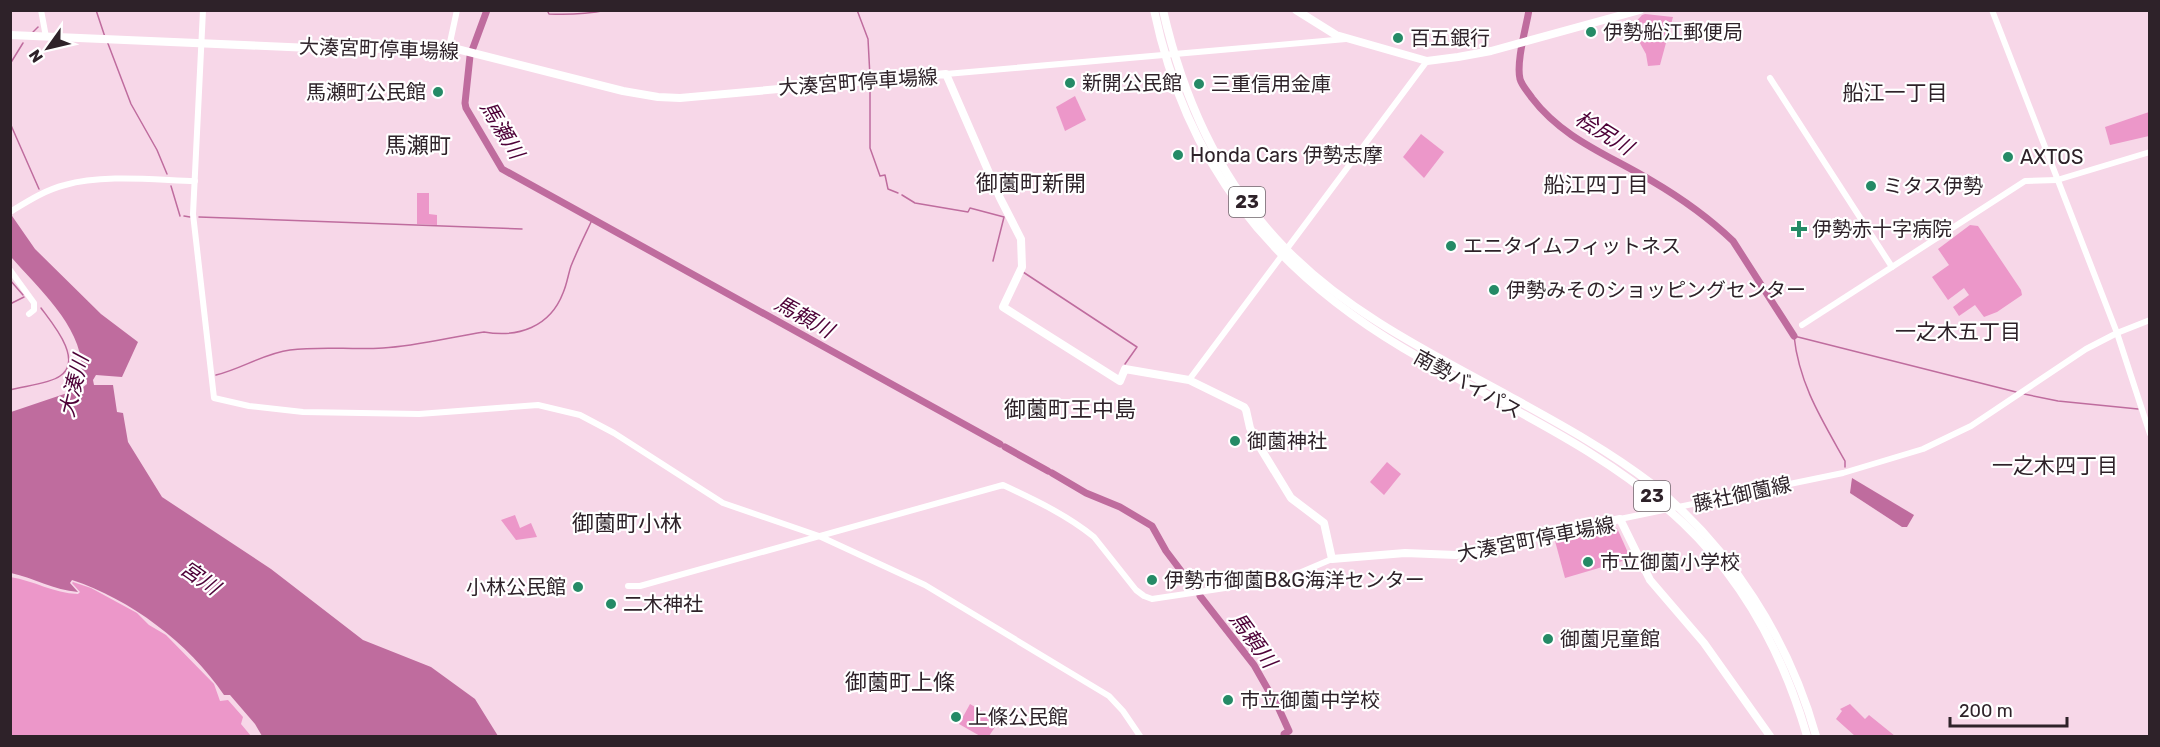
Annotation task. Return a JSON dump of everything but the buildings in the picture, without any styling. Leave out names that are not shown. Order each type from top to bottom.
[{"type":"highway","name":"南勢バイパス","points":[[1154,10],[1169,55],[1214,149],[1244,198],[1284,253],[1326,296],[1402,347],[1503,402],[1613,467],[1700,541],[1756,615],[1788,678],[1807,736]]},
{"type":"highway","name":"南勢バイパス","points":[[1163,10],[1169,55]]},
{"type":"highway","name":"南勢バイパス","points":[[1284,253],[1405,340],[1569,429],[1623,463],[1677,507],[1719,551],[1762,611],[1794,673],[1816,736]]},
{"type":"main road","points":[[1296,10],[1329,32],[1427,60],[1458,57],[1519,43],[1640,10]]},
{"type":"main road","name":"大湊宮町停車場線","points":[[10,35],[372,49],[449,47],[623,91],[680,98],[946,74],[1000,198],[1021,239],[1022,267],[1003,307],[1120,381],[1125,369],[1189,380],[1246,410],[1250,428],[1291,498],[1324,523],[1332,559],[1405,553],[1456,555],[1620,519],[1650,580],[1704,643],[1770,736]]},
{"type":"street","points":[[41,10],[46,37]]},
{"type":"street","points":[[203,10],[194,226],[214,398],[249,406],[346,414],[419,414],[538,405],[580,416],[608,429],[723,503],[819,536],[925,585],[1109,696],[1124,711],[1140,736]]},
{"type":"street","points":[[449,47],[457,10]]},
{"type":"street","points":[[1992,10],[2117,333],[2150,434]]},
{"type":"street","points":[[946,74],[1348,39]]},
{"type":"street","points":[[1189,380],[1427,60]]},
{"type":"street","points":[[1770,78],[1892,267]]},
{"type":"street","points":[[1802,325],[2025,181],[2057,180],[2150,152]]},
{"type":"street","points":[[11,211],[46,191],[73,183],[106,180],[195,181]]},
{"type":"street","points":[[10,270],[34,303],[34,310],[29,314]]},
{"type":"street","name":"藤社御薗線","points":[[1620,519],[1824,477],[1932,446],[1971,426],[2075,355],[2117,333],[2150,320]]},
{"type":"street","points":[[628,586],[640,586],[1003,485],[1066,516],[1095,537],[1136,590],[1152,598],[1286,579],[1332,559]]},
{"type":"shaded area","points":[[1645,14],[1673,17],[1660,65],[1648,66],[1646,54],[1631,27]]},
{"type":"shaded area","points":[[1075,96],[1086,120],[1065,131],[1056,107]]},
{"type":"shaded area","points":[[2149,112],[2149,136],[2110,145],[2105,127]]},
{"type":"shaded area","points":[[1421,134],[1444,152],[1424,178],[1403,157]]},
{"type":"shaded area","points":[[417,193],[429,193],[429,214],[437,215],[437,225],[417,224]]},
{"type":"shaded area","points":[[1970,225],[1978,226],[2021,290],[2022,295],[1997,312],[1984,317],[1975,305],[1959,316],[1953,307],[1969,295],[1964,288],[1948,300],[1932,277],[1949,265],[1938,249]]},
{"type":"shaded area","points":[[1387,462],[1401,474],[1384,495],[1370,482]]},
{"type":"shaded area","points":[[515,515],[520,528],[531,523],[537,537],[516,540],[501,520]]},
{"type":"shaded area","points":[[1617,528],[1629,555],[1626,560],[1565,578],[1555,541]]},
{"type":"shaded area","points":[[10,577],[78,594],[80,592],[73,582],[91,588],[137,613],[149,625],[166,635],[214,684],[220,701],[228,700],[243,717],[241,724],[251,736],[11,736]]},
{"type":"shaded area","points":[[970,704],[999,721],[989,736],[980,736],[959,724]]},
{"type":"shaded area","points":[[1850,704],[1865,719],[1869,715],[1895,736],[1855,736],[1836,719],[1842,711],[1840,709]]},
{"type":"water","name":"宮川","points":[[10,213],[35,249],[101,314],[138,342],[122,377],[96,375],[93,380],[94,385],[113,385],[117,412],[123,413],[128,442],[162,497],[271,569],[363,640],[431,667],[475,699],[498,736],[262,736],[255,724],[230,695],[224,695],[194,658],[157,625],[136,611],[94,588],[72,580],[70,583],[78,592],[11,573],[11,412],[82,388],[87,384],[87,380],[81,375],[81,359],[69,327],[47,296],[11,257]]},
{"type":"water","points":[[1852,478],[1914,515],[1907,527],[1902,527],[1850,493]]},
{"type":"waterway","points":[[96,10],[105,37]]},
{"type":"waterway","name":"馬頼川","points":[[487,10],[470,56],[465,103],[502,169],[1000,444]]},
{"type":"waterway","points":[[547,10],[549,14],[607,10]]},
{"type":"waterway","points":[[857,10],[868,39],[870,77]]},
{"type":"waterway","name":"桧尻川","points":[[1529,10],[1520,54],[1519,72],[1522,84],[1532,98],[1558,125],[1572,135],[1674,194],[1733,241],[1794,336]]},
{"type":"waterway","points":[[33,32],[38,27]]},
{"type":"waterway","points":[[107,41],[131,104],[157,150],[167,174]]},
{"type":"waterway","points":[[10,64],[23,43]]},
{"type":"waterway","points":[[870,84],[870,148],[880,176],[885,175],[888,189],[898,193]]},
{"type":"waterway","points":[[10,123],[39,189]]},
{"type":"waterway","points":[[171,186],[180,216]]},
{"type":"waterway","points":[[902,195],[915,203],[968,212],[970,208],[1004,217],[993,261]]},
{"type":"waterway","points":[[184,216],[190,217]]},
{"type":"waterway","points":[[199,217],[522,229]]},
{"type":"waterway","points":[[216,375],[271,354],[290,350],[396,347],[484,332],[509,333],[531,328],[541,322],[557,305],[571,266],[592,220]]},
{"type":"waterway","points":[[1023,272],[1137,347],[1125,364]]},
{"type":"waterway","points":[[10,280],[23,295]]},
{"type":"waterway","points":[[10,304],[24,297]]},
{"type":"waterway","name":"大湊川","points":[[10,390],[50,381],[67,369],[69,361],[64,342],[41,308]]},
{"type":"waterway","points":[[1845,467],[1845,461],[1806,386],[1794,336],[2016,392]]},
{"type":"waterway","points":[[2024,394],[2058,401],[2138,409]]},
{"type":"waterway","name":"馬頼川","points":[[1005,447],[1048,471]]},
{"type":"waterway","name":"馬頼川","points":[[1052,473],[1086,493],[1120,507],[1152,526],[1166,551],[1194,588]]},
{"type":"waterway","name":"馬頼川","points":[[1200,596],[1254,665],[1289,731],[1284,736]]},
{"type":"place","name":"伊勢船江郵便局","points":[[1591,32]]},
{"type":"place","name":"百五銀行","points":[[1398,38]]},
{"type":"place","name":"新開公民館","points":[[1070,83]]},
{"type":"place","name":"三重信用金庫","points":[[1199,84]]},
{"type":"place","name":"馬瀬町公民館","points":[[438,92]]},
{"type":"place","name":"Honda Cars 伊勢志摩","points":[[1178,155]]},
{"type":"place","name":"AXTOS","points":[[2008,157]]},
{"type":"place","name":"ミタス伊勢","points":[[1871,186]]},
{"type":"place","name":"伊勢赤十字病院","points":[[1799,229]]},
{"type":"place","name":"エニタイムフィットネス","points":[[1451,246]]},
{"type":"place","name":"伊勢みそのショッピングセンター","points":[[1494,290]]},
{"type":"place","name":"御薗神社","points":[[1235,441]]},
{"type":"place","name":"市立御薗小学校","points":[[1588,562]]},
{"type":"place","name":"伊勢市御薗B&G海洋センター","points":[[1152,580]]},
{"type":"place","name":"小林公民館","points":[[578,587]]},
{"type":"place","name":"二木神社","points":[[611,604]]},
{"type":"place","name":"御薗児童館","points":[[1548,639]]},
{"type":"place","name":"市立御薗中学校","points":[[1228,700]]},
{"type":"place","name":"上條公民館","points":[[956,717]]},
{"type":"district","name":"船江一丁目","points":[[1895,93]]},
{"type":"district","name":"馬瀬町","points":[[418,145]]},
{"type":"district","name":"御薗町新開","points":[[1031,183]]},
{"type":"district","name":"船江四丁目","points":[[1596,185]]},
{"type":"district","name":"一之木五丁目","points":[[1958,332]]},
{"type":"district","name":"御薗町王中島","points":[[1070,409]]},
{"type":"district","name":"一之木四丁目","points":[[2055,466]]},
{"type":"district","name":"御薗町小林","points":[[627,523]]},
{"type":"district","name":"御薗町上條","points":[[900,682]]},
{"type":"water label","name":"馬瀬川","points":[[502,130]]}]
